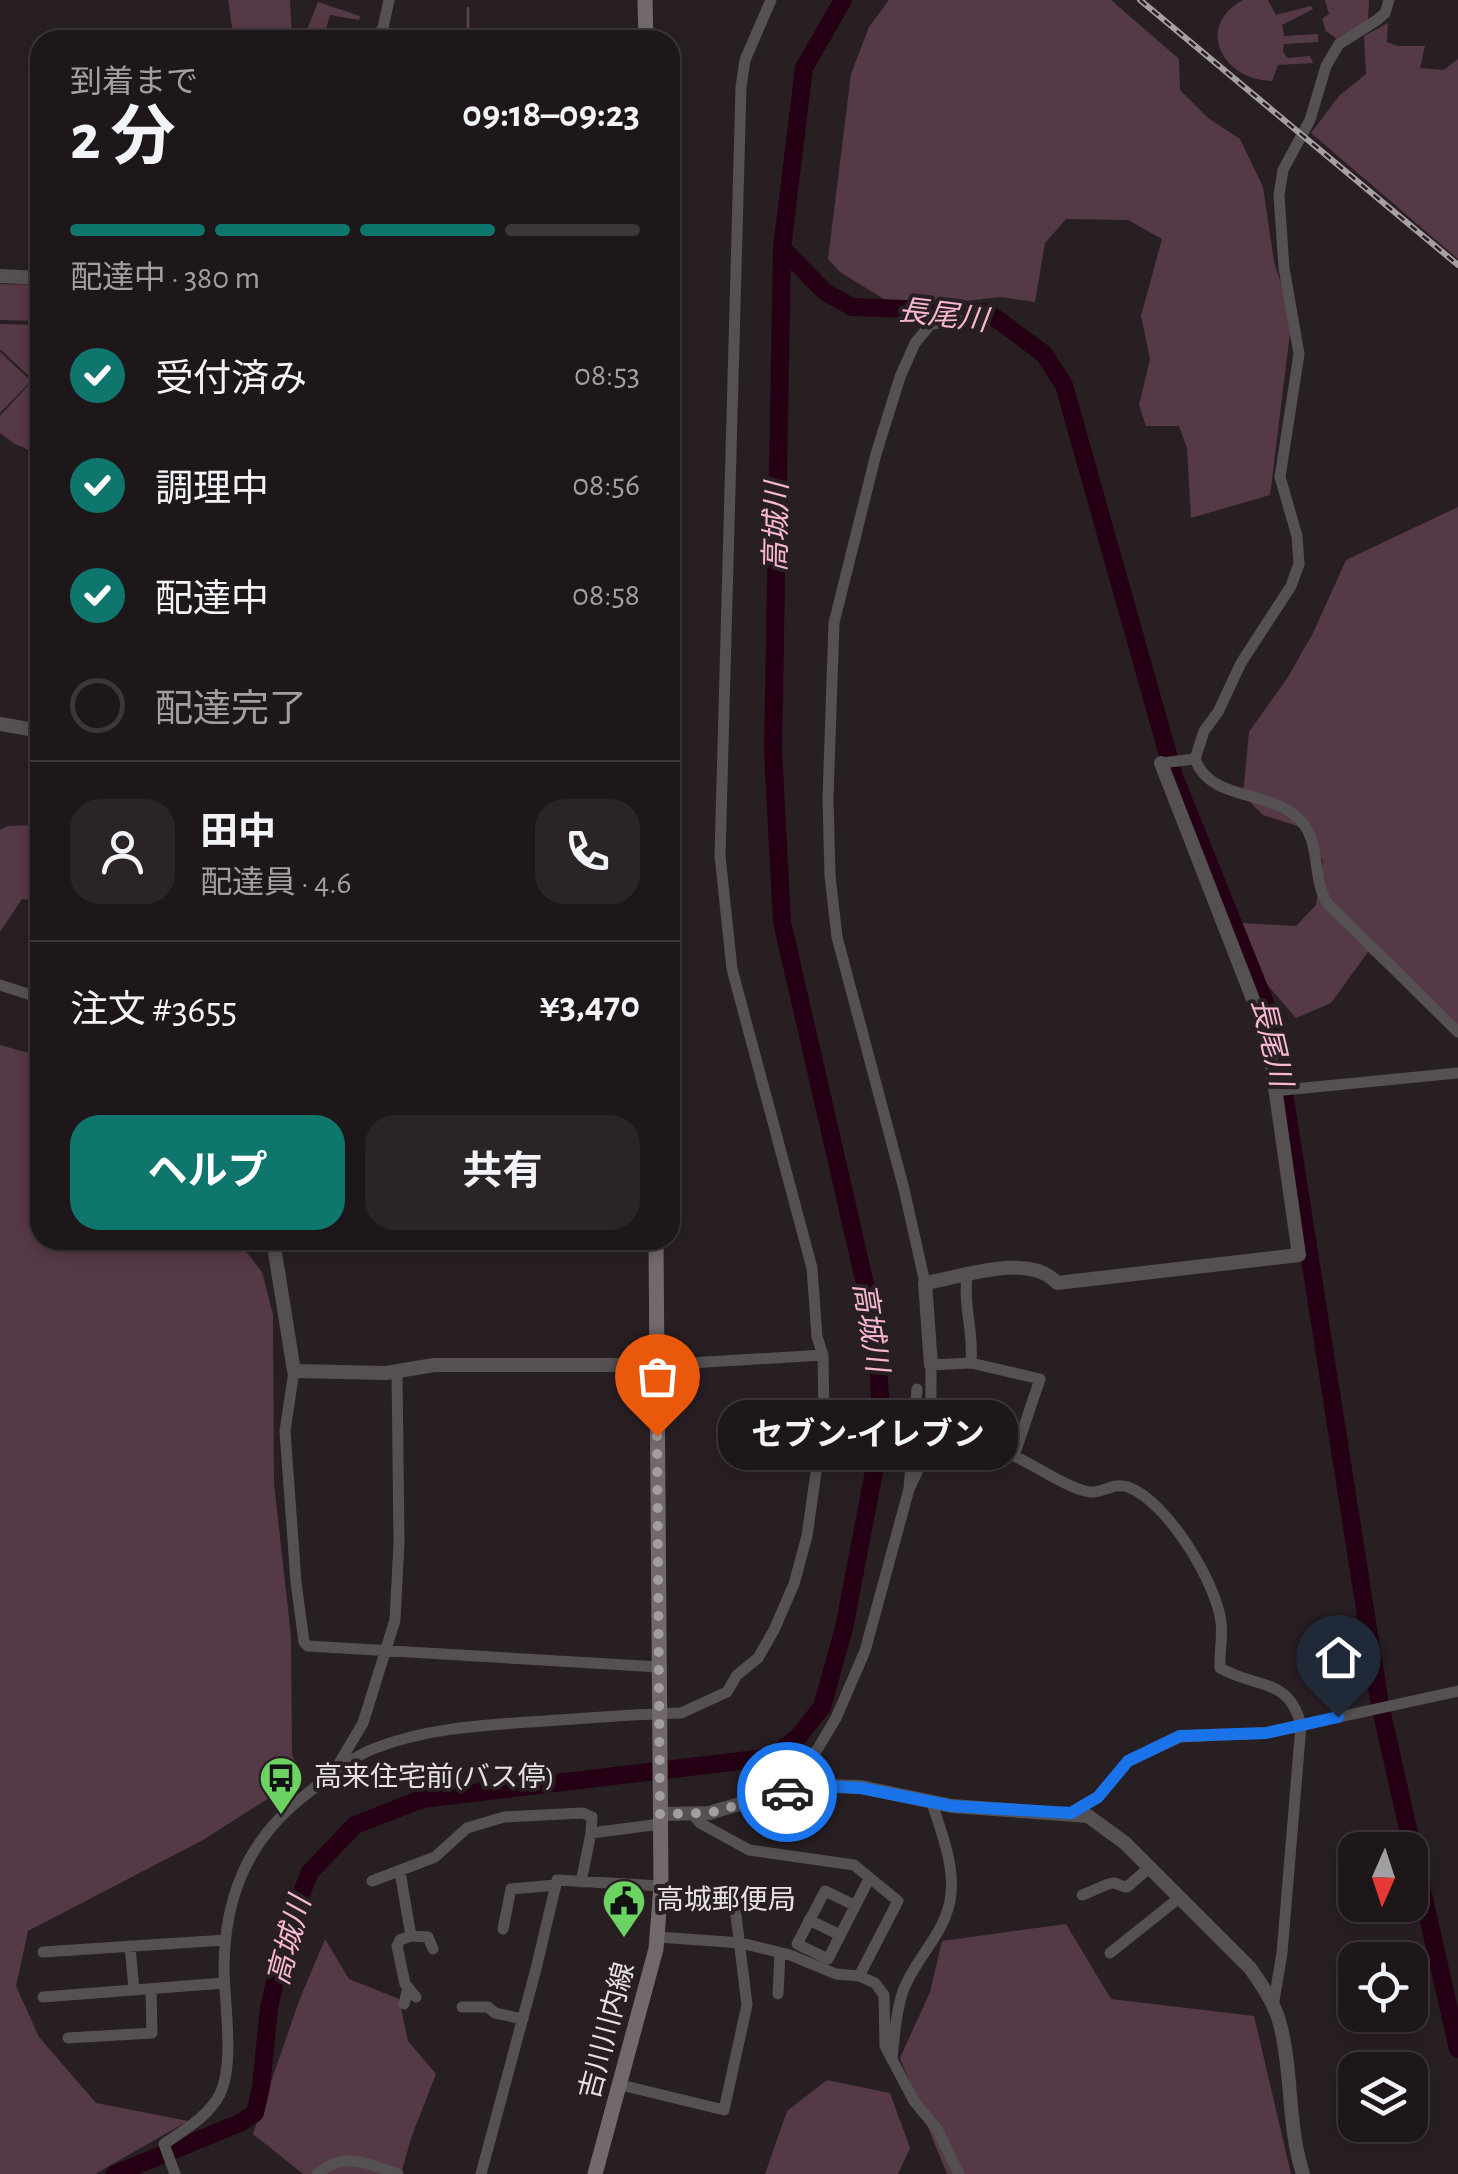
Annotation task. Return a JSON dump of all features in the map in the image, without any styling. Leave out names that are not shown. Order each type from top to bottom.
[{"type":"main road","points":[[645,0],[646,30]]},
{"type":"main road","name":"吉川川内線","points":[[595,2174],[658,1937],[661,1886],[656,1250]]},
{"type":"street","points":[[382,30],[389,0]]},
{"type":"street","points":[[175,2174],[164,2144],[198,2120],[221,2092],[226,2064],[227,1916],[238,1879],[248,1857],[292,1806],[336,1768],[371,1750],[430,1732],[466,1726],[681,1713],[727,1692],[737,1675],[758,1658],[794,1584],[807,1536],[824,1416],[823,1355],[817,1337],[812,1268],[732,969],[720,856],[741,87],[750,47],[771,0]]},
{"type":"street","points":[[1388,0],[1378,20],[1339,44],[1326,66],[1310,120],[1282,170],[1279,195],[1284,268],[1299,354],[1280,477],[1298,536],[1299,564],[1291,586],[1241,663],[1218,712],[1204,731],[1195,759],[1205,778],[1218,787],[1267,800],[1304,824],[1312,844],[1317,881],[1328,903],[1458,1032]]},
{"type":"street","points":[[0,276],[30,278]]},
{"type":"street","points":[[908,1489],[926,1454],[931,1420],[925,1283],[832,908],[828,798],[831,659],[834,623],[876,454],[900,377],[915,342],[931,324],[965,320]]},
{"type":"street","points":[[0,724],[30,729]]},
{"type":"street","points":[[925,1283],[1014,1266],[1048,1272],[1058,1282],[1299,1255],[1280,1090],[1268,1038],[1168,762],[1195,759]]},
{"type":"street","points":[[0,985],[30,995]]},
{"type":"street","points":[[1280,1090],[1458,1073]]},
{"type":"street","points":[[275,1250],[294,1371],[285,1430],[304,1642],[308,1646],[659,1667]]},
{"type":"street","points":[[966,1276],[972,1363]]},
{"type":"street","points":[[294,1371],[397,1371],[434,1365],[657,1365],[823,1355]]},
{"type":"street","points":[[931,1365],[972,1363],[1040,1379],[1014,1456],[1083,1490],[1092,1492],[1118,1485],[1139,1493],[1188,1544],[1210,1585],[1221,1621],[1220,1668],[1237,1678],[1282,1691],[1292,1699],[1301,1725],[1282,1953],[1273,2007]]},
{"type":"street","points":[[336,1768],[363,1723],[395,1620],[399,1544],[397,1371]]},
{"type":"street","points":[[770,1794],[816,1750],[836,1718],[865,1651],[908,1489],[917,1389]]},
{"type":"street","points":[[1071,1813],[1098,1797],[1128,1761],[1166,1740],[1180,1736],[1266,1733],[1458,1692]]},
{"type":"street","points":[[592,1833],[660,1812],[693,1814],[738,1806],[770,1794],[826,1786],[861,1788],[932,1803],[1088,1816],[1150,1867],[1250,1968],[1280,2020],[1302,2174]]},
{"type":"street","points":[[892,2060],[904,1990],[944,1925],[952,1889],[950,1864],[932,1803]]},
{"type":"street","points":[[372,1881],[434,1856],[467,1828],[504,1817],[583,1812],[592,1817],[592,1833],[581,1882]]},
{"type":"street","points":[[693,1814],[700,1823],[749,1850],[854,1865],[898,1901],[859,1976]]},
{"type":"street","points":[[1082,1895],[1114,1883],[1127,1887],[1150,1867]]},
{"type":"street","points":[[400,1872],[411,1936]]},
{"type":"street","points":[[854,1906],[825,1891],[797,1944],[828,1959],[869,1879]]},
{"type":"street","points":[[480,2174],[556,1880],[661,1886]]},
{"type":"street","points":[[502,1929],[511,1889],[555,1886]]},
{"type":"street","points":[[621,2085],[724,2110],[748,2005],[734,1899],[729,1895],[716,1897]]},
{"type":"street","points":[[1110,1953],[1179,1898]]},
{"type":"street","points":[[810,1920],[840,1935]]},
{"type":"street","points":[[404,2004],[412,1992],[397,1946],[400,1940],[428,1937],[433,1949]]},
{"type":"street","points":[[658,1937],[740,1943],[875,1983],[884,1995],[885,2046],[914,2102],[938,2129],[959,2174]]},
{"type":"street","points":[[43,1952],[226,1940]]},
{"type":"street","points":[[130,1946],[134,1990]]},
{"type":"street","points":[[778,1994],[780,1953]]},
{"type":"street","points":[[43,1997],[224,1984]]},
{"type":"street","points":[[68,2038],[152,2032],[151,1989]]},
{"type":"street","points":[[462,2008],[488,2007],[495,2013],[523,2019]]},
{"type":"street","points":[[318,2174],[333,2161],[350,2159],[398,2174]]},
{"type":"shaded area","points":[[228,0],[290,0],[292,30],[232,30]]},
{"type":"shaded area","points":[[889,0],[1111,0],[1179,59],[1180,90],[1208,118],[1240,139],[1263,187],[1274,262],[1292,317],[1270,495],[1191,518],[1187,448],[1179,426],[1146,426],[1139,405],[1150,359],[1141,316],[1162,239],[1128,220],[1066,219],[1045,243],[1035,302],[1000,297],[939,304],[887,301],[840,272],[828,259],[851,74],[869,27]]},
{"type":"shaded area","points":[[1243,0],[1268,0],[1276,15],[1311,6],[1313,9],[1282,25],[1284,36],[1318,34],[1318,42],[1284,44],[1283,52],[1288,58],[1310,56],[1313,63],[1278,65],[1272,81],[1254,78],[1228,62],[1220,50],[1220,23]]},
{"type":"shaded area","points":[[1325,0],[1369,0],[1368,20],[1337,39],[1326,31],[1322,19],[1329,14]]},
{"type":"shaded area","points":[[318,2],[360,16],[359,20],[330,15],[326,30],[307,30]]},
{"type":"shaded area","points":[[1388,23],[1387,42],[1425,46],[1420,68],[1444,70],[1458,59],[1458,259],[1311,133],[1339,96],[1366,74],[1364,36]]},
{"type":"shaded area","points":[[0,284],[30,285],[30,321],[0,320]]},
{"type":"shaded area","points":[[0,324],[30,325],[30,377],[0,349]]},
{"type":"shaded area","points":[[0,352],[30,382],[0,413]]},
{"type":"shaded area","points":[[30,383],[30,451],[0,433],[0,416]]},
{"type":"shaded area","points":[[1458,507],[1458,1025],[1368,952],[1331,1003],[1296,1018],[1257,973],[1242,923],[1296,926],[1316,905],[1323,861],[1304,828],[1263,815],[1243,795],[1249,732],[1313,633],[1346,560]]},
{"type":"shaded area","points":[[30,825],[30,900],[22,899],[0,932],[0,830]]},
{"type":"shaded area","points":[[0,1045],[30,1053],[30,1250],[245,1250],[262,1272],[273,1315],[274,1483],[291,1637],[292,1754],[302,1777],[203,1840],[28,1931],[16,1986],[39,2037],[96,2103],[188,2121],[95,2174],[0,2174]]},
{"type":"shaded area","points":[[1066,1924],[1111,1999],[1254,2016],[1291,2174],[947,2174],[900,2058],[930,1992],[942,1941]]},
{"type":"shaded area","points":[[325,1939],[349,1979],[399,1999],[408,2041],[436,2074],[401,2174],[303,2174],[253,2134]]},
{"type":"shaded area","points":[[827,2080],[890,2093],[910,2148],[898,2174],[765,2174],[787,2111]]},
{"type":"waterway","name":"高城川","points":[[115,2174],[240,2123],[255,2113],[269,2008],[288,1927],[310,1872],[355,1825],[422,1799],[773,1757],[799,1736],[822,1707],[844,1628],[882,1430],[876,1332],[782,922],[773,751],[782,248],[804,68],[843,0]]},
{"type":"waterway","points":[[468,8],[468,30]]},
{"type":"waterway","name":"長尾川","points":[[782,248],[825,292],[852,307],[983,312],[993,316],[1044,354],[1064,385],[1174,776],[1273,1023],[1380,1705],[1458,2049]]},
{"type":"railway","points":[[1140,0],[1458,265]]},
{"type":"way so far","points":[[657,1436],[660,1814],[709,1813],[787,1792]]},
{"type":"place","name":"セブン-イレブン","points":[[657,1436]]},
{"type":"place","name":"高来住宅前(バス停)","points":[[281,1816]]},
{"type":"place","name":"高城郵便局","points":[[624,1939]]},
{"type":"route","points":[[787,1792],[826,1786],[861,1788],[952,1806],[1071,1813],[1098,1797],[1128,1761],[1166,1740],[1180,1736],[1266,1733],[1338,1717]]}]
